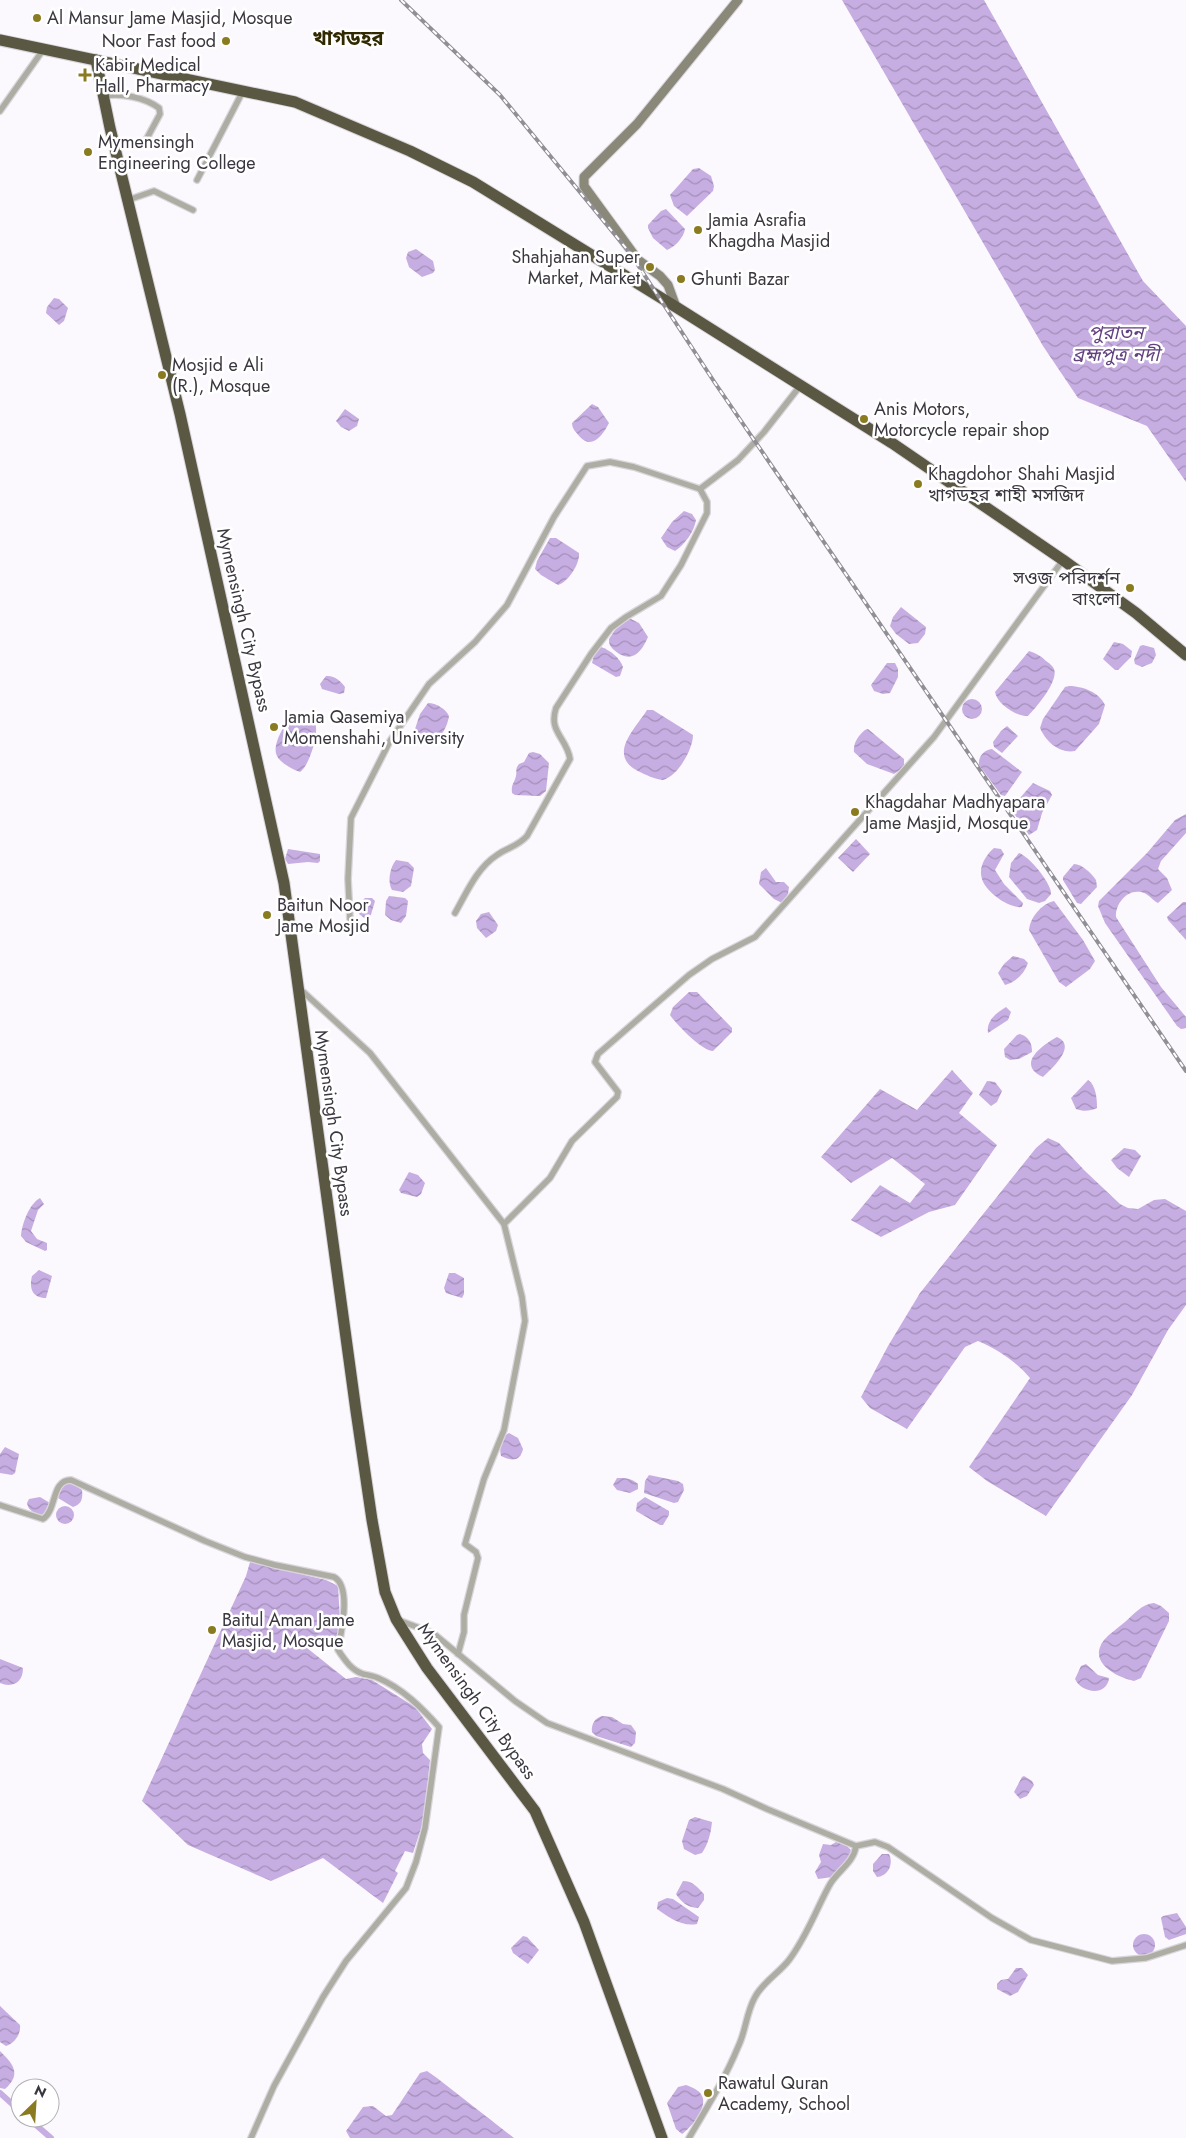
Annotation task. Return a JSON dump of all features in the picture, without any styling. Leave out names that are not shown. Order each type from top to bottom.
[{"type":"highway","points":[[0,40],[294,102],[410,151],[465,178],[676,307],[892,443],[1063,560],[1136,613],[1186,655]]},
{"type":"highway","name":"Mymensingh City Bypass","points":[[96,60],[103,96],[180,414],[284,883],[372,1520],[385,1592],[396,1619],[426,1668],[535,1810],[584,1922],[662,2138]]},
{"type":"street","points":[[676,307],[668,285],[660,276],[638,260],[584,186],[584,177],[637,124],[738,0]]},
{"type":"street","points":[[0,111],[44,50]]},
{"type":"street","points":[[197,180],[243,91]]},
{"type":"street","points":[[103,96],[119,95],[132,97],[159,108],[160,114],[146,140]]},
{"type":"street","points":[[128,200],[154,191],[192,210]]},
{"type":"street","points":[[700,489],[738,460],[764,432],[800,386]]},
{"type":"street","points":[[350,919],[348,879],[351,818],[390,741],[429,684],[475,642],[507,605],[554,517],[587,466],[610,462],[634,467],[700,489],[707,502],[707,513],[682,565],[661,596],[611,628],[558,703],[552,718],[556,730],[569,748],[570,759],[541,813],[527,836],[518,846],[497,855],[475,878],[455,913]]},
{"type":"street","points":[[504,1224],[550,1178],[572,1141],[617,1097],[618,1092],[595,1062],[598,1054],[690,975],[712,960],[755,937],[934,737],[1063,560]]},
{"type":"street","points":[[298,988],[370,1053],[504,1224],[522,1297],[525,1321],[504,1430],[484,1479],[464,1544],[476,1552],[478,1558],[464,1615],[464,1632],[458,1654]]},
{"type":"street","points":[[0,1505],[43,1519],[49,1514],[60,1484],[66,1480],[71,1480],[196,1537],[245,1556],[275,1565],[334,1577],[340,1581],[344,1589],[343,1633],[338,1650],[347,1663],[355,1670],[378,1678],[403,1694],[424,1710],[439,1727],[425,1828],[416,1862],[406,1888],[346,1961],[323,1997],[274,2086],[251,2138]]},
{"type":"street","points":[[396,1619],[433,1633],[515,1701],[547,1723],[723,1789],[767,1810],[856,1846],[875,1842],[888,1847],[992,1918],[1031,1940],[1112,1961],[1146,1958],[1186,1945]]},
{"type":"street","points":[[689,2138],[739,2046],[747,2014],[756,1995],[787,1962],[801,1942],[820,1907],[829,1885],[855,1852],[856,1846]]},
{"type":"water","name":"পুরাতন ব্রহ্মপুত্র নদী","points":[[842,0],[984,0],[1143,281],[1186,326],[1186,482],[1147,426],[1078,398],[1043,346]]},
{"type":"water","points":[[699,168],[711,176],[714,186],[713,191],[687,216],[674,206],[670,195],[693,169]]},
{"type":"water","points":[[666,209],[685,229],[679,241],[667,250],[653,238],[648,228],[648,225],[661,211]]},
{"type":"water","points":[[416,249],[433,261],[435,270],[433,273],[422,277],[409,267],[406,258],[408,252]]},
{"type":"water","points":[[54,298],[59,299],[68,308],[64,321],[59,325],[46,313],[47,307]]},
{"type":"water","points":[[592,404],[598,407],[609,423],[597,439],[589,442],[584,441],[580,437],[573,429],[572,423]]},
{"type":"water","points":[[345,409],[359,419],[357,426],[349,431],[341,427],[336,421]]},
{"type":"water","points":[[684,511],[692,514],[696,520],[688,537],[675,551],[667,547],[661,538],[672,522]]},
{"type":"water","points":[[550,538],[556,538],[579,553],[578,562],[573,572],[558,585],[535,569],[537,561]]},
{"type":"water","points":[[901,607],[926,627],[925,634],[918,643],[909,644],[896,634],[890,626],[893,617]]},
{"type":"water","points":[[629,618],[639,623],[648,637],[642,648],[630,657],[614,650],[610,645],[609,639],[615,630]]},
{"type":"water","points":[[1114,642],[1123,644],[1132,651],[1131,657],[1118,670],[1115,670],[1103,659]]},
{"type":"water","points":[[1140,646],[1154,648],[1156,655],[1152,663],[1142,667],[1135,664],[1134,660]]},
{"type":"water","points":[[601,647],[611,652],[620,661],[623,667],[620,676],[616,677],[592,663],[594,655]]},
{"type":"water","points":[[1029,651],[1051,665],[1055,674],[1046,694],[1028,716],[1024,716],[1003,705],[995,692]]},
{"type":"water","points":[[887,663],[895,663],[898,669],[898,677],[890,693],[883,694],[874,691],[871,685]]},
{"type":"water","points":[[326,676],[334,677],[341,683],[345,687],[344,693],[339,694],[322,689],[320,684]]},
{"type":"water","points":[[1065,687],[1079,687],[1094,693],[1105,705],[1099,724],[1075,751],[1064,751],[1054,746],[1040,728],[1043,719]]},
{"type":"water","points":[[972,699],[979,702],[982,709],[979,716],[972,719],[965,716],[962,709],[965,702]]},
{"type":"water","points":[[428,703],[434,704],[446,711],[449,716],[445,729],[432,742],[420,743],[413,741],[412,738],[420,714]]},
{"type":"water","points":[[647,710],[653,710],[693,735],[684,761],[674,773],[663,780],[653,778],[638,771],[629,765],[625,757],[626,742]]},
{"type":"water","points":[[296,714],[310,718],[316,725],[313,748],[307,763],[300,772],[281,761],[276,751],[280,733]]},
{"type":"water","points":[[1007,726],[1018,736],[1002,753],[994,747],[993,742]]},
{"type":"water","points":[[868,729],[904,759],[904,767],[894,774],[867,764],[854,752],[856,740],[862,732]]},
{"type":"water","points":[[992,749],[1022,772],[1005,796],[1001,795],[979,765],[979,759],[982,754]]},
{"type":"water","points":[[529,753],[540,754],[549,763],[546,791],[540,796],[515,795],[512,793],[512,788],[517,767],[524,762]]},
{"type":"water","points":[[1033,783],[1050,791],[1052,795],[1042,813],[1037,830],[1029,835],[1013,812],[1012,807]]},
{"type":"water","points":[[1186,814],[1186,833],[1161,861],[1158,869],[1167,878],[1172,890],[1158,903],[1143,893],[1131,893],[1122,899],[1116,912],[1116,917],[1161,987],[1186,1017],[1186,1028],[1181,1029],[1177,1026],[1105,923],[1098,906],[1099,901],[1147,853],[1175,820]]},
{"type":"water","points":[[856,839],[870,854],[853,872],[838,858]]},
{"type":"water","points":[[994,848],[1001,849],[1004,854],[995,870],[1004,884],[1023,903],[1022,907],[1004,902],[984,884],[981,875],[982,866],[988,854]]},
{"type":"water","points":[[288,849],[320,854],[320,861],[318,863],[288,864],[285,859]]},
{"type":"water","points":[[1019,853],[1034,865],[1048,884],[1051,894],[1045,901],[1039,903],[1027,899],[1009,877],[1011,863]]},
{"type":"water","points":[[396,860],[408,862],[414,868],[411,886],[403,892],[392,890],[390,887],[390,875]]},
{"type":"water","points":[[1074,864],[1083,867],[1096,880],[1097,887],[1081,904],[1077,903],[1063,880],[1063,877]]},
{"type":"water","points":[[766,868],[776,882],[784,882],[789,887],[788,894],[782,903],[774,899],[759,884],[761,872]]},
{"type":"water","points":[[389,896],[405,898],[408,901],[406,916],[401,923],[391,920],[385,915],[386,901]]},
{"type":"water","points":[[365,898],[372,898],[375,901],[370,918],[367,920],[359,914],[358,905]]},
{"type":"water","points":[[1054,901],[1083,940],[1095,961],[1090,969],[1066,987],[1059,982],[1029,930],[1037,912],[1045,905]]},
{"type":"water","points":[[1183,902],[1186,902],[1186,940],[1167,917]]},
{"type":"water","points":[[489,912],[498,925],[496,931],[486,938],[477,928],[476,921],[481,914]]},
{"type":"water","points":[[1013,956],[1024,959],[1028,963],[1019,977],[1005,985],[998,973]]},
{"type":"water","points":[[689,992],[697,992],[732,1028],[732,1032],[713,1051],[696,1042],[670,1015],[673,1007]]},
{"type":"water","points":[[1006,1007],[1011,1012],[1008,1020],[988,1033],[990,1021]]},
{"type":"water","points":[[1020,1034],[1029,1041],[1032,1052],[1019,1059],[1010,1060],[1005,1057],[1004,1049]]},
{"type":"water","points":[[1057,1037],[1063,1041],[1065,1046],[1064,1052],[1043,1077],[1035,1072],[1031,1066],[1031,1061],[1039,1050]]},
{"type":"water","points":[[952,1070],[973,1093],[959,1113],[997,1145],[955,1205],[929,1212],[881,1237],[851,1220],[880,1185],[910,1203],[925,1184],[892,1158],[851,1183],[821,1157],[880,1089],[917,1110]]},
{"type":"water","points":[[1088,1080],[1094,1089],[1097,1108],[1082,1111],[1076,1109],[1071,1098]]},
{"type":"water","points":[[987,1081],[995,1082],[1002,1091],[997,1102],[991,1106],[979,1095]]},
{"type":"water","points":[[1048,1138],[1059,1143],[1120,1204],[1128,1208],[1138,1209],[1154,1200],[1165,1199],[1186,1211],[1186,1305],[1168,1330],[1132,1395],[1046,1516],[987,1481],[969,1467],[1030,1378],[1019,1366],[1000,1352],[978,1341],[965,1347],[907,1429],[870,1408],[861,1397],[888,1346],[920,1293],[1036,1148]]},
{"type":"water","points":[[1124,1148],[1135,1150],[1141,1156],[1129,1177],[1117,1168],[1111,1160]]},
{"type":"water","points":[[409,1172],[418,1175],[425,1183],[421,1194],[417,1197],[401,1193],[399,1190]]},
{"type":"water","points":[[40,1198],[44,1204],[38,1210],[31,1231],[37,1239],[47,1243],[47,1250],[45,1251],[26,1242],[21,1236],[27,1215]]},
{"type":"water","points":[[39,1270],[52,1276],[46,1298],[37,1296],[31,1288],[32,1276]]},
{"type":"water","points":[[449,1273],[455,1273],[464,1278],[464,1294],[462,1298],[446,1293],[444,1288]]},
{"type":"water","points":[[509,1433],[518,1438],[523,1449],[520,1456],[515,1459],[501,1456],[501,1443]]},
{"type":"water","points":[[5,1447],[19,1454],[15,1473],[12,1475],[0,1473],[0,1454]]},
{"type":"water","points":[[649,1475],[678,1481],[683,1484],[684,1490],[678,1502],[674,1503],[644,1493],[645,1481]]},
{"type":"water","points":[[617,1478],[626,1478],[633,1481],[638,1484],[638,1489],[630,1493],[617,1490],[613,1485]]},
{"type":"water","points":[[72,1483],[82,1490],[81,1500],[73,1507],[58,1498],[62,1485]]},
{"type":"water","points":[[40,1497],[50,1503],[47,1511],[42,1516],[31,1510],[27,1503],[29,1499]]},
{"type":"water","points":[[645,1497],[669,1511],[669,1515],[663,1525],[636,1511],[637,1503]]},
{"type":"water","points":[[61,1506],[69,1506],[74,1511],[72,1522],[61,1524],[56,1519],[56,1511]]},
{"type":"water","points":[[250,1562],[326,1580],[338,1586],[340,1620],[337,1637],[324,1642],[308,1643],[307,1648],[346,1679],[356,1677],[372,1680],[415,1707],[432,1729],[422,1744],[423,1753],[430,1760],[424,1819],[413,1853],[405,1851],[395,1871],[398,1873],[383,1903],[323,1858],[271,1881],[188,1845],[142,1801],[246,1576]]},
{"type":"water","points":[[1154,1603],[1169,1613],[1169,1621],[1141,1678],[1134,1681],[1119,1676],[1101,1662],[1100,1648],[1106,1637],[1138,1610]]},
{"type":"water","points":[[0,1659],[23,1668],[19,1681],[9,1685],[0,1683]]},
{"type":"water","points":[[1086,1664],[1098,1675],[1109,1678],[1104,1688],[1094,1691],[1078,1684],[1075,1679],[1081,1666]]},
{"type":"water","points":[[602,1716],[612,1717],[623,1724],[631,1725],[636,1732],[635,1743],[631,1747],[596,1736],[592,1732],[593,1724],[597,1718]]},
{"type":"water","points":[[1024,1776],[1032,1781],[1034,1785],[1027,1796],[1020,1799],[1014,1792]]},
{"type":"water","points":[[695,1817],[712,1822],[709,1838],[704,1850],[702,1853],[695,1855],[684,1849],[682,1841],[689,1820]]},
{"type":"water","points":[[836,1842],[845,1844],[851,1850],[849,1858],[832,1877],[818,1879],[815,1872],[821,1862],[819,1855],[823,1844],[831,1845]]},
{"type":"water","points":[[882,1854],[889,1854],[891,1862],[887,1872],[877,1877],[873,1871],[873,1864]]},
{"type":"water","points":[[683,1881],[692,1883],[704,1894],[704,1900],[698,1908],[685,1904],[676,1894]]},
{"type":"water","points":[[667,1898],[673,1899],[699,1917],[697,1924],[680,1923],[657,1909],[658,1902]]},
{"type":"water","points":[[1177,1913],[1186,1927],[1186,1934],[1169,1940],[1165,1937],[1161,1918]]},
{"type":"water","points":[[1144,1934],[1152,1937],[1155,1945],[1152,1953],[1144,1956],[1136,1953],[1133,1945],[1136,1937]]},
{"type":"water","points":[[523,1936],[527,1937],[539,1950],[528,1964],[513,1953],[511,1948]]},
{"type":"water","points":[[1016,1968],[1022,1968],[1028,1975],[1018,1992],[1010,1996],[997,1989],[997,1984],[1001,1980],[1008,1979]]},
{"type":"water","points":[[0,2006],[20,2025],[20,2032],[17,2038],[6,2046],[0,2042]]},
{"type":"water","points":[[0,2051],[9,2060],[14,2069],[14,2074],[13,2078],[10,2078],[10,2084],[5,2089],[0,2088]]},
{"type":"water","points":[[427,2071],[514,2138],[350,2138],[346,2131],[363,2107],[373,2106],[386,2116],[392,2115],[420,2073]]},
{"type":"water","points":[[686,2085],[699,2092],[702,2096],[703,2106],[698,2117],[682,2134],[676,2129],[667,2103],[678,2087]]},
{"type":"waterway","points":[[0,2093],[10,2102]]},
{"type":"waterway","points":[[40,2128],[51,2138]]},
{"type":"railway","points":[[401,0],[500,95],[630,253],[715,383],[1186,1071]]},
{"type":"place","name":"Al Mansur Jame Masjid, Mosque","points":[[37,18]]},
{"type":"place","name":"Noor Fast food","points":[[226,41]]},
{"type":"place","name":"Kabir Medical Hall, Pharmacy","points":[[85,75]]},
{"type":"place","name":"Mymensingh Engineering College","points":[[88,152]]},
{"type":"place","name":"Jamia Asrafia Khagdha Masjid","points":[[698,230]]},
{"type":"place","name":"Shahjahan Super Market, Market","points":[[650,267]]},
{"type":"place","name":"Ghunti Bazar","points":[[681,279]]},
{"type":"place","name":"Mosjid e Ali (R.), Mosque","points":[[162,375]]},
{"type":"place","name":"Anis Motors, Motorcycle repair shop","points":[[864,419]]},
{"type":"place","name":"Khagdohor Shahi Masjid খাগডহর শাহী মসজিদ","points":[[918,484]]},
{"type":"place","name":"সওজ পরিদর্শন বাংলো","points":[[1130,588]]},
{"type":"place","name":"Jamia Qasemiya Momenshahi, University","points":[[274,727]]},
{"type":"place","name":"Khagdahar Madhyapara Jame Masjid, Mosque","points":[[855,812]]},
{"type":"place","name":"Baitun Noor Jame Mosjid","points":[[267,915]]},
{"type":"place","name":"Baitul Aman Jame Masjid, Mosque","points":[[212,1630]]},
{"type":"place","name":"Rawatul Quran Academy, School","points":[[708,2093]]},
{"type":"district","name":"খাগডহর","points":[[348,38]]}]
